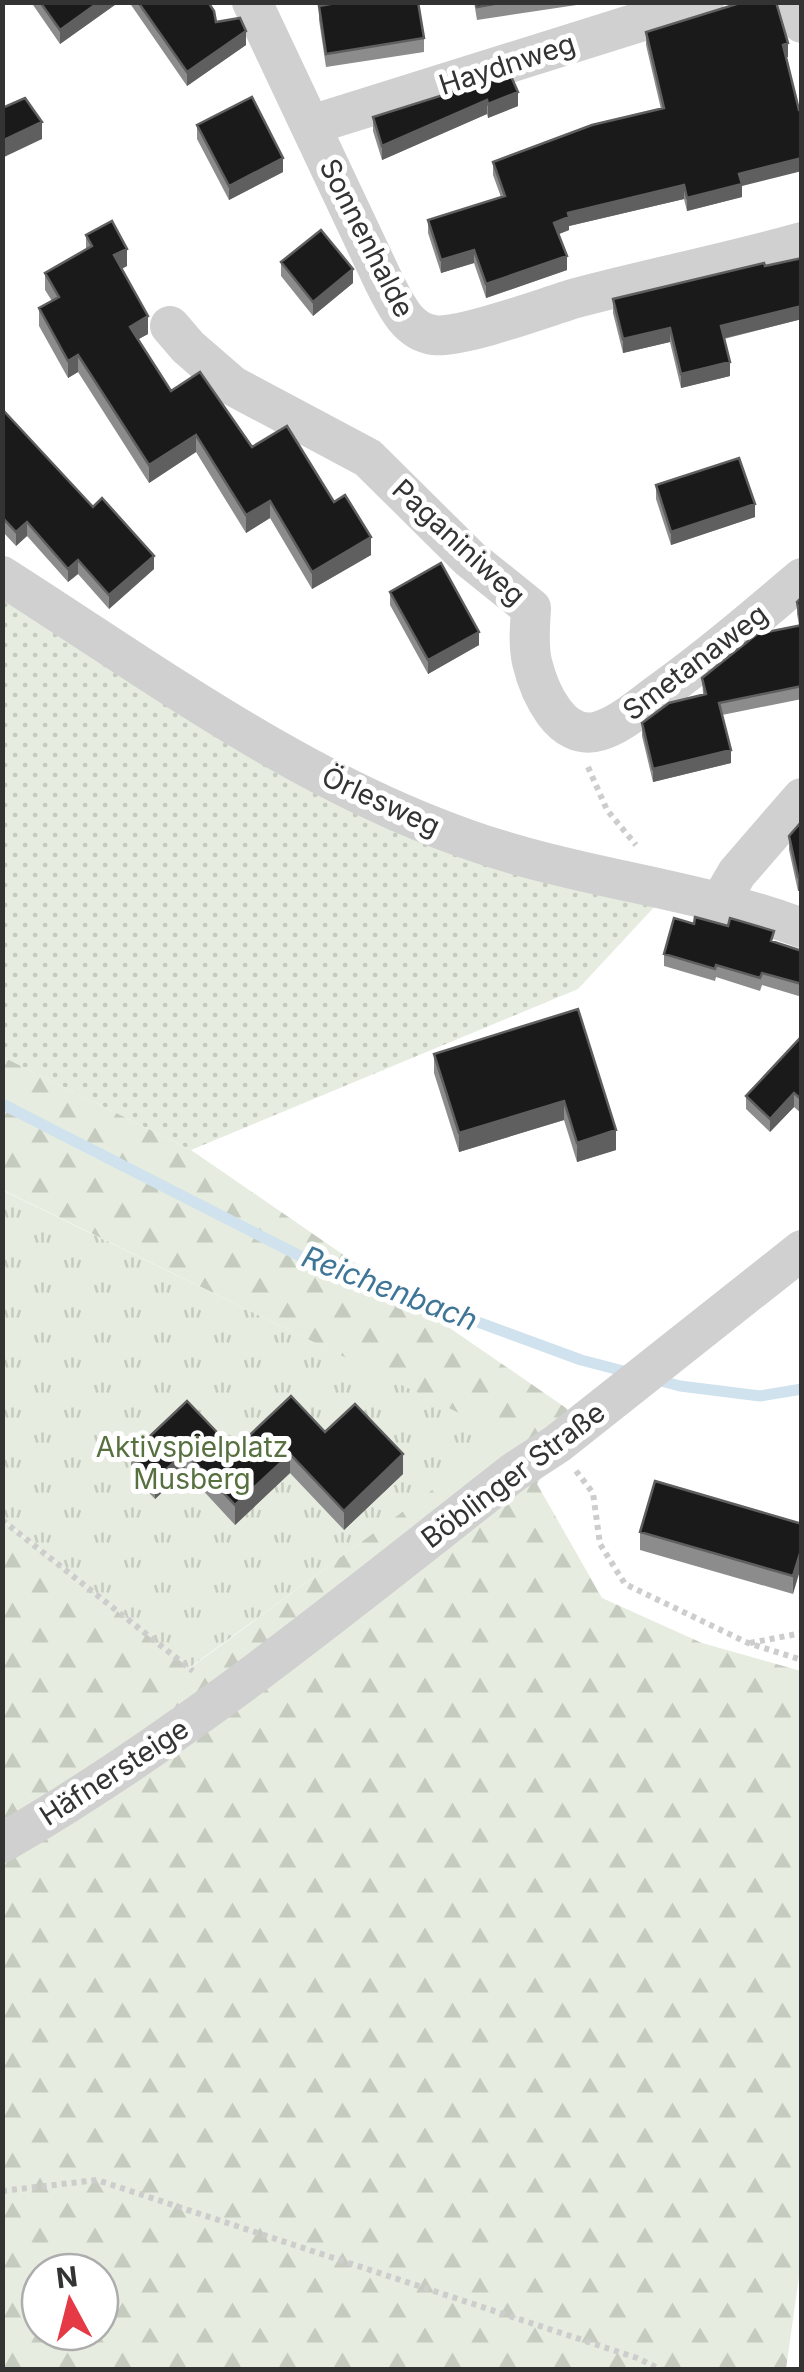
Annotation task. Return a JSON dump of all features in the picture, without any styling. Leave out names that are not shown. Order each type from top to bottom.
[{"type":"street","name":"Sonnenhalde","points":[[252,2],[398,310],[413,327],[433,336],[802,242]]},
{"type":"street","name":"Haydnweg","points":[[310,125],[704,2]]},
{"type":"street","points":[[796,2],[802,23]]},
{"type":"street","name":"Paganiniweg","points":[[170,326],[198,357],[234,386],[368,458],[470,559],[531,608],[532,659],[542,689],[568,727],[582,732]]},
{"type":"street","name":"Örlesweg","points":[[2,576],[270,746],[370,799],[446,832],[540,863],[671,889],[802,928]]},
{"type":"street","name":"Smetanaweg","points":[[582,732],[598,732],[648,701],[802,578]]},
{"type":"street","points":[[720,902],[737,873],[802,798]]},
{"type":"street","name":"Böblinger Straße","points":[[224,1699],[802,1250]]},
{"type":"street","name":"Häfnersteige","points":[[2,1843],[116,1773],[224,1699]]},
{"type":"path","points":[[582,732],[588,768],[607,810],[671,889]]},
{"type":"path","points":[[556,1444],[592,1493],[600,1544],[625,1584],[748,1643],[802,1660]]},
{"type":"path","points":[[2,1520],[224,1699]]},
{"type":"path","points":[[748,1643],[802,1633]]},
{"type":"path","points":[[2,2191],[97,2180],[637,2358],[662,2370]]},
{"type":"green space","points":[[2,576],[326,777],[671,889],[578,989],[191,1150],[3,1057]]},
{"type":"green space","points":[[3,1057],[191,1150],[582,1419],[537,1484],[602,1598],[702,1643],[801,1671],[802,2255],[786,2369],[3,2369],[2,1520],[190,1668],[505,1436],[3,1190]]},
{"type":"green space","name":"Aktivspielplatz Musberg","points":[[2,1190],[506,1436],[189,1668],[3,1520]]},
{"type":"building","points":[[40,2],[99,2],[60,30]]},
{"type":"building","points":[[138,2],[208,2],[216,22],[240,18],[246,31],[187,72]]},
{"type":"building","points":[[341,2],[418,2],[424,38],[326,54],[319,6]]},
{"type":"building","points":[[476,2],[505,2],[477,7]]},
{"type":"building","points":[[743,2],[776,2],[788,43],[783,45],[802,110],[802,158],[739,174],[742,184],[687,198],[684,185],[568,213],[569,217],[554,223],[567,256],[486,284],[474,250],[441,260],[428,220],[505,196],[493,162],[592,125],[664,108],[646,32]]},
{"type":"building","points":[[510,74],[518,92],[488,104],[487,100],[382,146],[373,117]]},
{"type":"building","points":[[252,97],[283,158],[229,186],[197,125]]},
{"type":"building","points":[[25,98],[42,122],[2,141],[2,108]]},
{"type":"building","points":[[112,221],[127,249],[114,255],[148,316],[130,327],[171,391],[200,372],[252,447],[287,426],[334,502],[345,495],[371,537],[312,572],[270,501],[246,515],[196,435],[149,465],[78,355],[68,361],[39,308],[59,297],[45,273],[92,246],[86,235]]},
{"type":"building","points":[[321,230],[353,269],[313,302],[281,262]]},
{"type":"building","points":[[802,258],[802,306],[721,326],[730,362],[681,374],[670,328],[623,339],[613,299],[764,263],[765,266]]},
{"type":"building","points":[[2,409],[93,507],[102,498],[154,556],[109,595],[78,560],[68,569],[27,522],[16,532],[2,517]]},
{"type":"building","points":[[739,458],[755,504],[671,532],[656,485]]},
{"type":"building","points":[[441,563],[479,632],[428,660],[390,592]]},
{"type":"building","points":[[802,597],[802,618],[800,618],[797,602]]},
{"type":"building","points":[[802,625],[802,686],[719,703],[731,750],[653,769],[642,723],[669,703],[706,694],[702,678],[757,634]]},
{"type":"building","points":[[802,821],[802,876],[798,877],[789,836]]},
{"type":"building","points":[[695,917],[728,926],[730,918],[774,931],[771,941],[802,951],[802,984],[762,973],[760,978],[716,965],[715,969],[664,954],[674,918],[694,924]]},
{"type":"building","points":[[578,1009],[616,1130],[577,1143],[564,1101],[459,1133],[434,1054]]},
{"type":"building","points":[[802,1036],[802,1100],[794,1093],[770,1119],[746,1096]]},
{"type":"building","points":[[291,1396],[325,1432],[355,1404],[403,1454],[344,1511],[290,1454],[235,1505],[185,1452],[155,1480],[131,1454],[187,1401],[234,1450]]},
{"type":"building","points":[[655,1481],[802,1524],[802,1547],[793,1576],[640,1532]]},
{"type":"waterway","name":"Reichenbach","points":[[2,1104],[304,1258],[581,1360],[631,1373]]},
{"type":"waterway","name":"Reichenbach","points":[[654,1379],[760,1396],[802,1389]]}]
